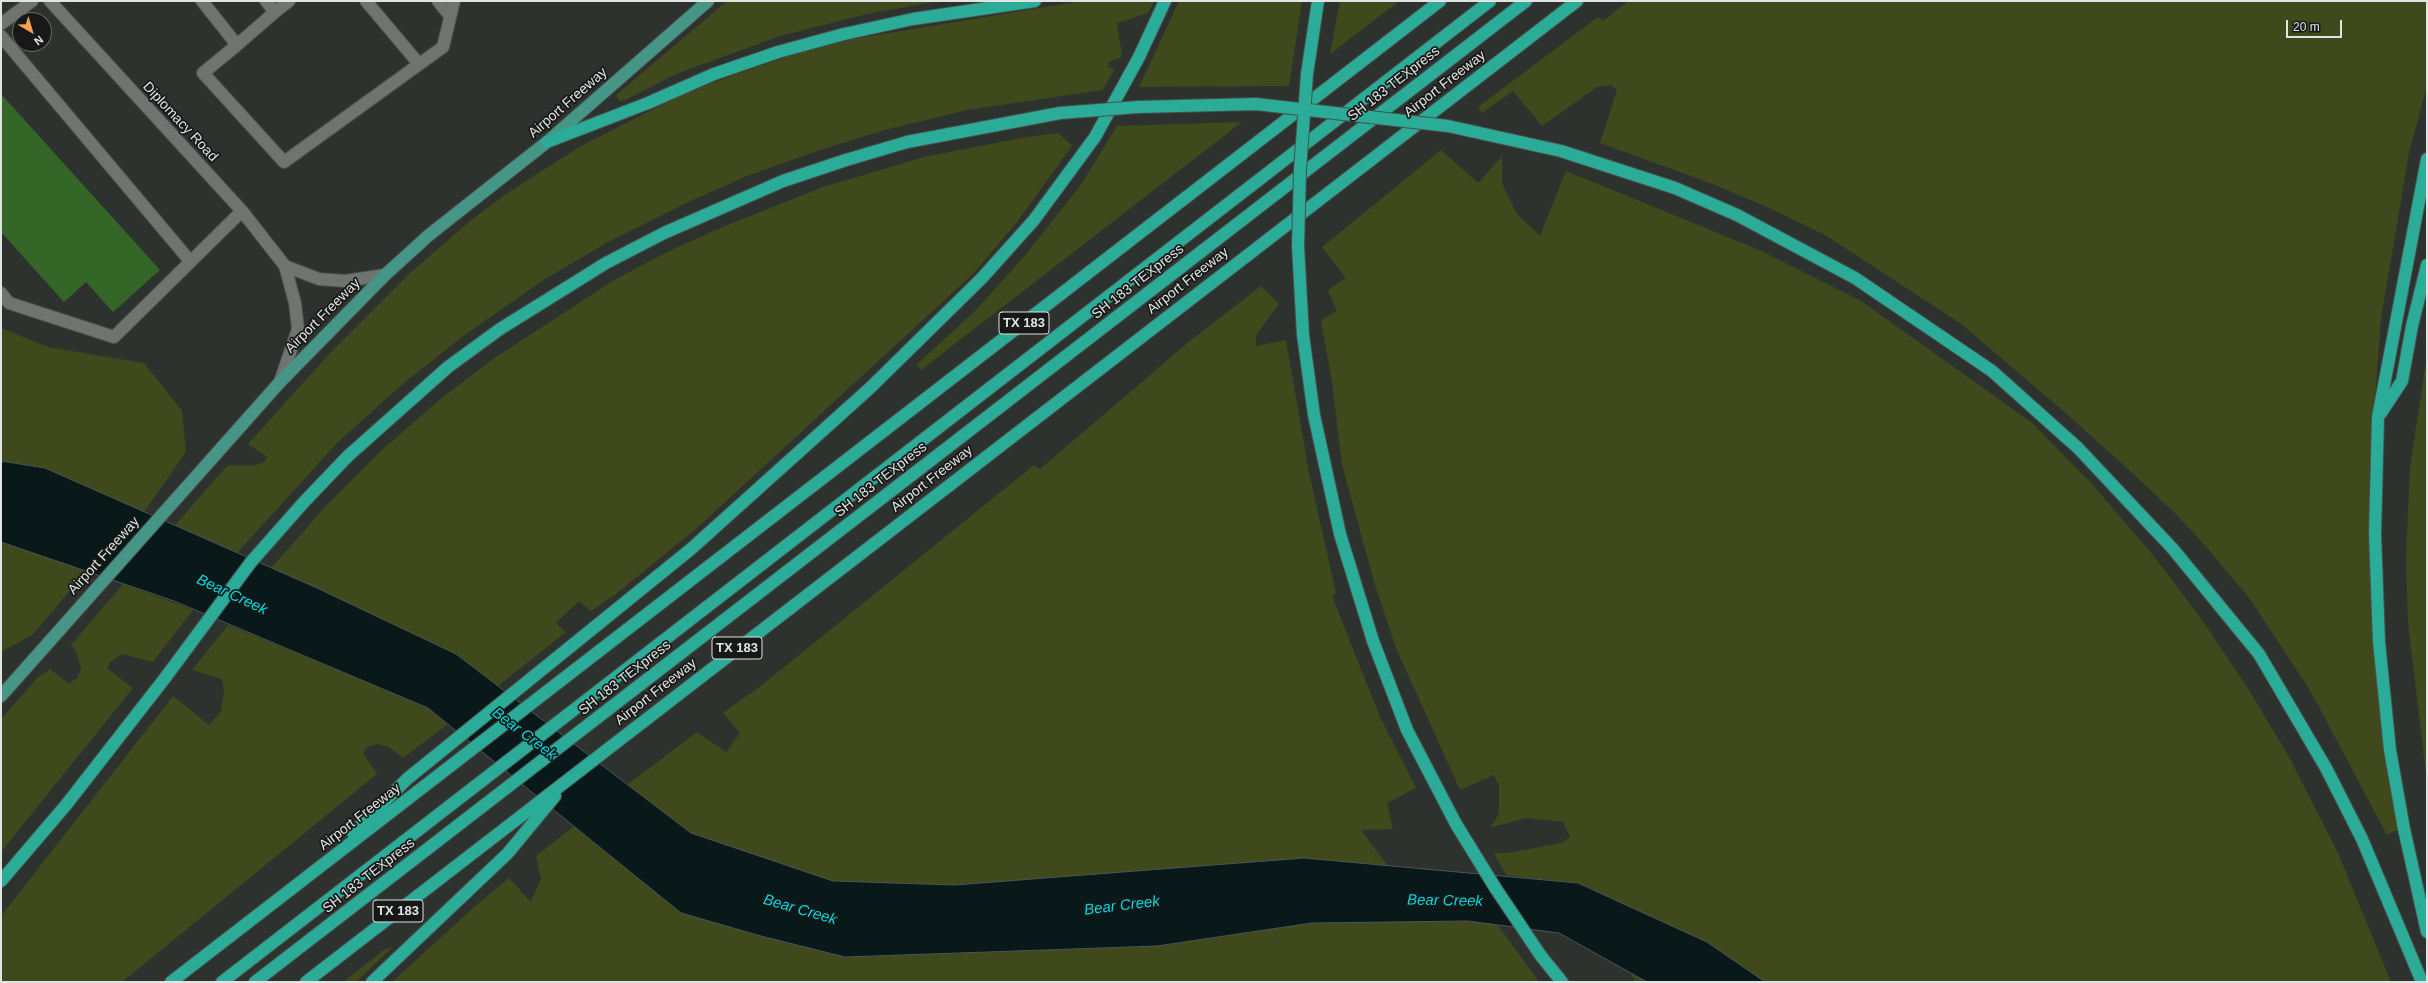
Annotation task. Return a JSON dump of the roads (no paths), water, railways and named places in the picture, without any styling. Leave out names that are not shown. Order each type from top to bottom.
[{"type":"highway","points":[[547,142],[648,103],[714,74],[778,52],[844,34],[914,19],[1035,1]]},
{"type":"highway","points":[[318,868],[407,779],[691,549],[870,388],[982,278],[1034,220],[1095,137],[1139,57],[1165,1]]},
{"type":"highway","points":[[1318,1],[1307,74],[1300,170],[1298,246],[1303,335],[1314,415],[1326,474],[1358,596],[1407,730],[1432,779],[1496,889],[1541,956],[1562,982]]},
{"type":"highway","name":"Airport Freeway","points":[[170,982],[1440,1]]},
{"type":"highway","name":"SH 183 TEXpress","points":[[222,982],[1490,1]]},
{"type":"highway","name":"SH 183 TEXpress","points":[[255,982],[1526,1]]},
{"type":"highway","name":"Airport Freeway","points":[[306,982],[568,780],[674,696],[1577,1]]},
{"type":"highway","points":[[1,881],[66,805],[165,678],[251,562],[304,502],[348,456],[448,367],[500,329],[606,263],[664,234],[783,181],[907,142],[1060,113],[1138,107],[1256,104],[1400,119],[1510,138],[1561,151],[1675,188],[1737,215],[1855,278],[1992,371],[2078,448],[2173,549],[2259,654],[2326,768],[2362,839],[2422,982]]},
{"type":"highway","points":[[2427,159],[2378,417],[2375,534],[2381,669],[2398,796],[2427,932]]},
{"type":"highway","points":[[2378,417],[2402,381],[2412,326],[2427,265]]},
{"type":"highway","points":[[372,982],[508,853],[568,780]]},
{"type":"main road","name":"Airport Freeway","points":[[1,696],[226,441],[280,382],[385,275],[429,235],[547,142],[708,1]]},
{"type":"street","points":[[1,24],[32,1]]},
{"type":"street","name":"Diplomacy Road","points":[[50,1],[242,211],[285,266],[296,303],[298,329],[280,382]]},
{"type":"street","points":[[202,1],[237,45]]},
{"type":"street","points":[[266,1],[275,12]]},
{"type":"street","points":[[289,1],[203,73],[284,162],[443,47],[454,1]]},
{"type":"street","points":[[366,1],[419,64]]},
{"type":"street","points":[[438,1],[450,16]]},
{"type":"street","points":[[1,36],[190,261]]},
{"type":"street","points":[[1,293],[9,303],[114,337],[242,211]]},
{"type":"street","points":[[285,266],[319,278],[345,281],[385,275]]},
{"type":"water","name":"Bear Creek","points":[[1,461],[45,468],[317,588],[456,654],[691,833],[833,881],[955,885],[1304,858],[1578,883],[1707,942],[1765,982],[1647,982],[1559,933],[1468,921],[1312,923],[1157,946],[845,957],[761,936],[681,913],[428,708],[174,601],[1,542]]}]
